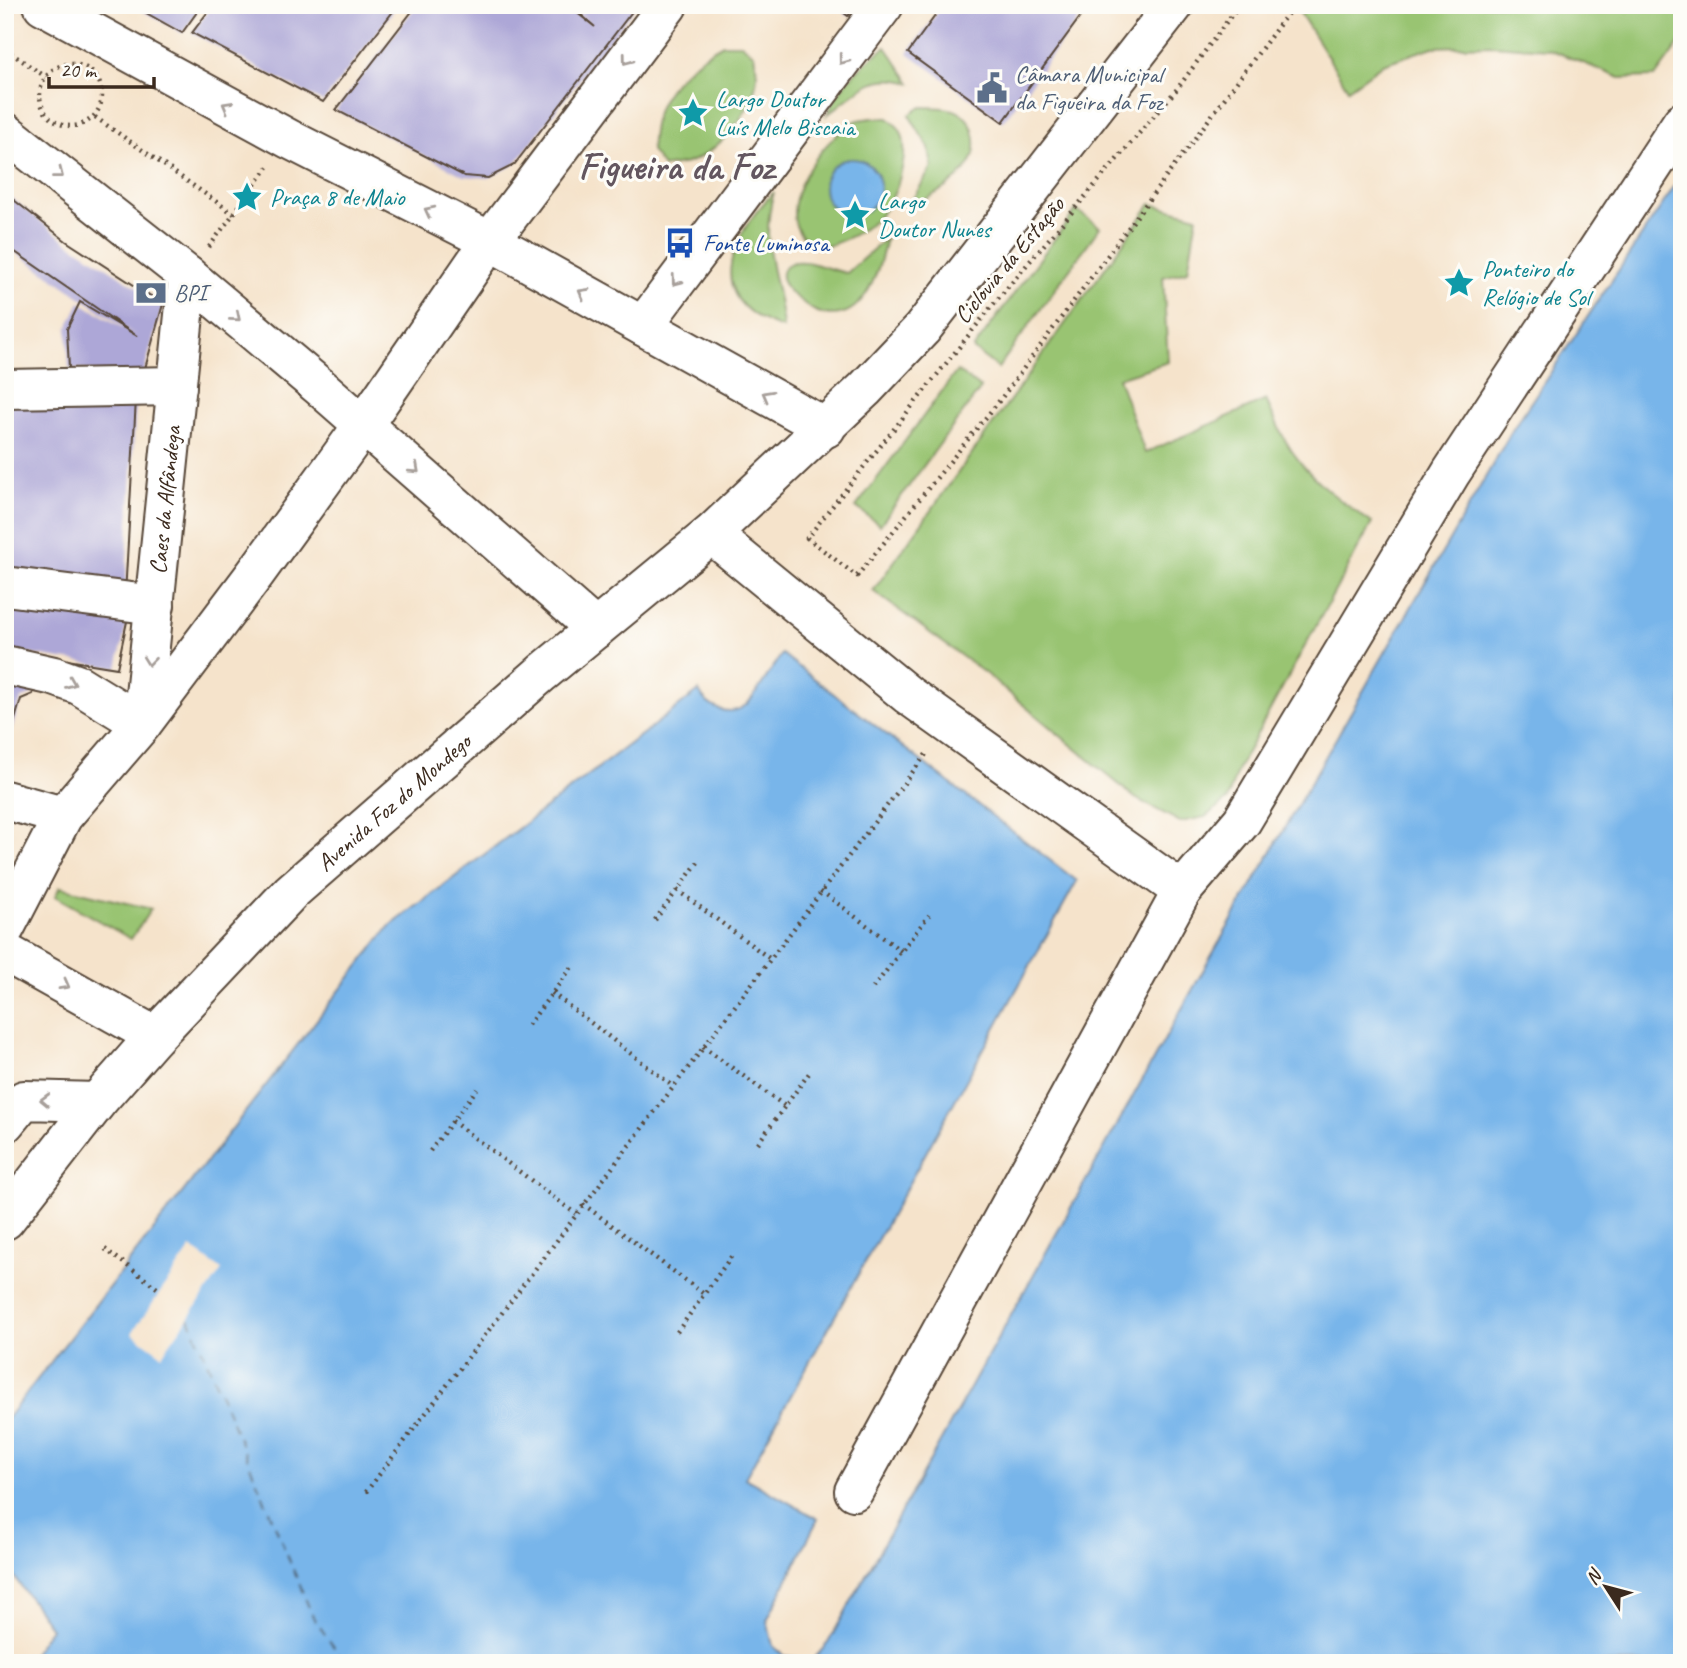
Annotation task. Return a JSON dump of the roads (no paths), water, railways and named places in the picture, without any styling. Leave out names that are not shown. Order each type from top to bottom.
[{"type":"street","points":[[43,5],[289,139],[490,241],[826,428]]},
{"type":"street","points":[[5,928],[63,816],[142,724],[364,424],[490,241],[668,5]]},
{"type":"street","points":[[643,326],[884,5]]},
{"type":"street","name":"Avenida Foz do Mondego","points":[[5,1220],[97,1102],[155,1036],[292,892],[596,629],[711,534],[826,428],[922,329],[1174,5]]},
{"type":"street","points":[[854,1491],[1181,891],[1242,821],[1451,473],[1682,122]]},
{"type":"street","points":[[5,132],[188,276],[364,424],[596,629]]},
{"type":"street","name":"Caes da Alfândega","points":[[142,724],[188,276]]},
{"type":"street","points":[[5,389],[177,386]]},
{"type":"street","points":[[711,534],[908,695],[1181,891]]},
{"type":"street","points":[[5,586],[155,605]]},
{"type":"street","points":[[5,665],[54,676],[79,685],[142,724]]},
{"type":"street","points":[[5,800],[63,816]]},
{"type":"street","points":[[5,952],[155,1036]]},
{"type":"street","points":[[5,1124],[24,1100],[97,1102]]},
{"type":"water","points":[[852,159],[863,161],[872,167],[878,176],[878,198],[872,207],[863,213],[852,215],[841,213],[832,207],[826,198],[824,187],[826,176],[832,167],[841,161]]},
{"type":"water","points":[[1682,175],[1682,1663],[26,1663],[51,1628],[5,1564],[5,1421],[389,927],[699,691],[707,702],[719,709],[733,711],[746,705],[782,654],[1077,881],[745,1478],[818,1519],[767,1620],[773,1646],[785,1656],[813,1660],[828,1643],[1204,969],[1513,429]]},
{"type":"place","name":"Câmara Municipal da Figueira da Foz","points":[[992,88]]},
{"type":"place","name":"Largo Doutor Luís Melo Biscaia","points":[[693,113]]},
{"type":"place","name":"Praça 8 de Maio","points":[[247,197]]},
{"type":"place","name":"Largo Doutor Nunes","points":[[855,215]]},
{"type":"place","name":"Fonte Luminosa","points":[[680,243]]},
{"type":"place","name":"Ponteiro do Relógio de Sol","points":[[1459,283]]},
{"type":"place","name":"BPI","points":[[151,293]]},
{"type":"district","name":"Figueira da Foz","points":[[676,166]]}]
